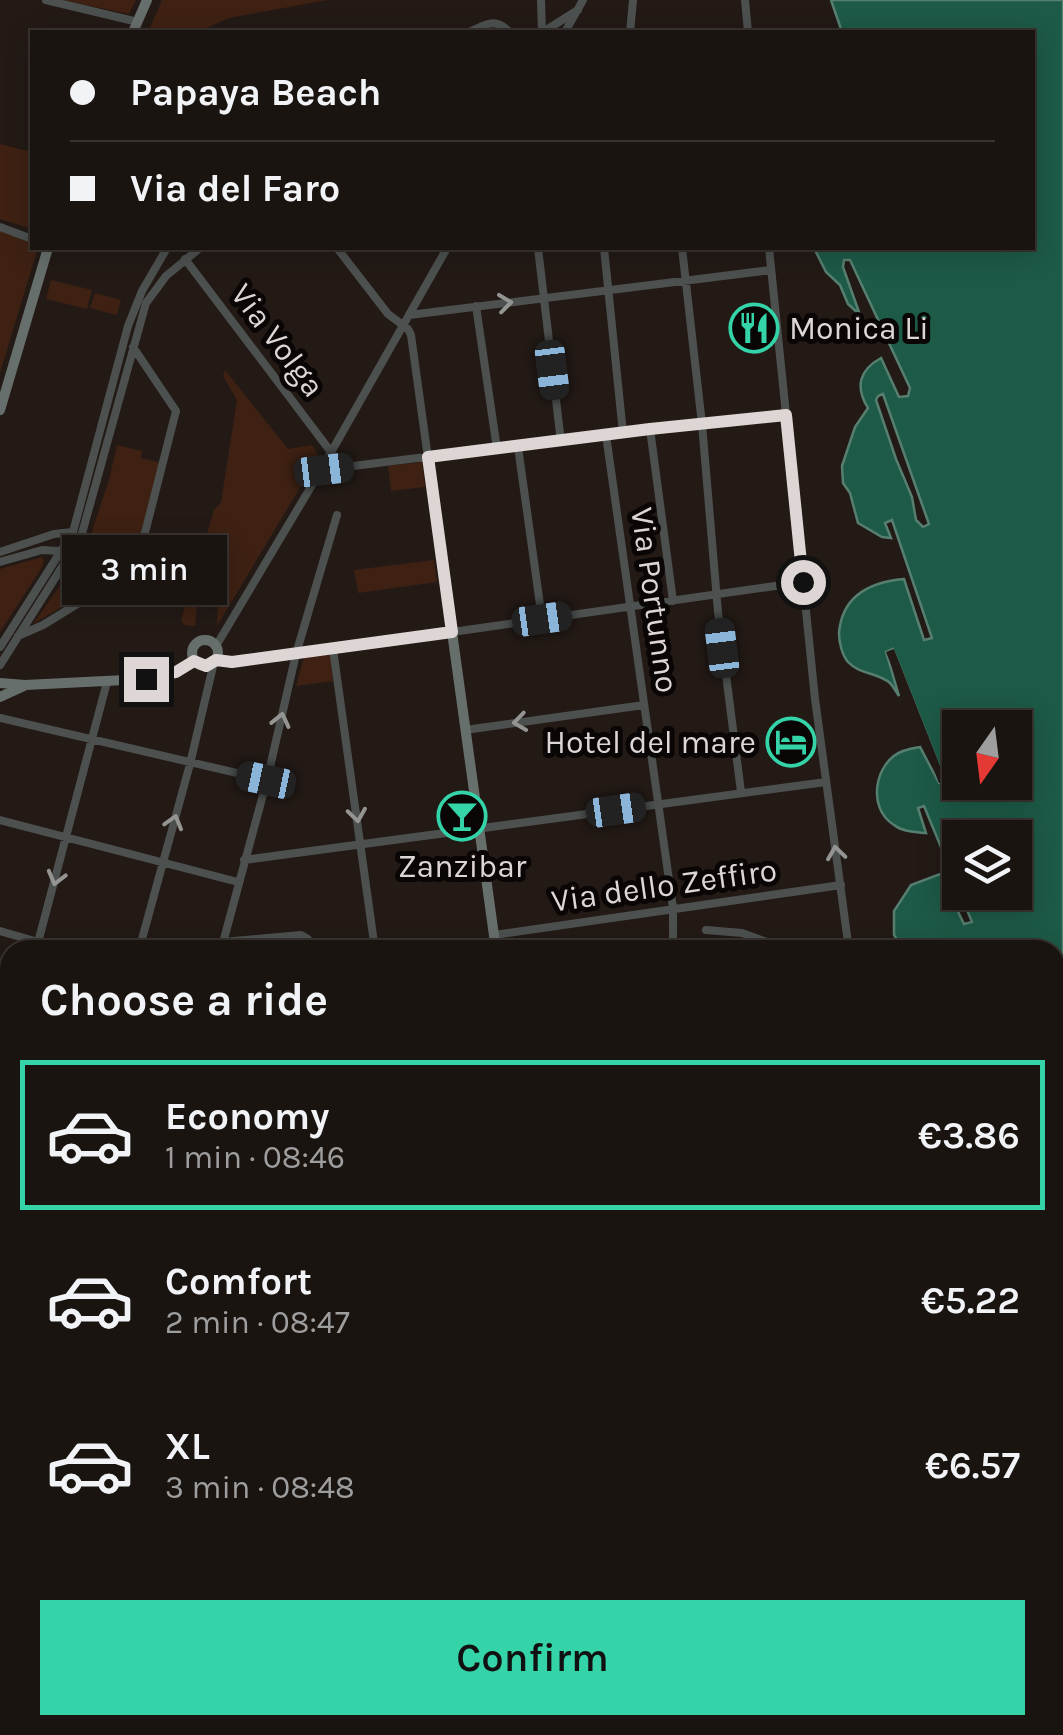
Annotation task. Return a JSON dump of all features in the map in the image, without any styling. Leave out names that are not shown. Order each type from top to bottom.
[{"type":"street","points":[[46,0],[135,27],[148,0]]},
{"type":"street","points":[[541,0],[542,30]]},
{"type":"street","points":[[566,30],[583,0]]},
{"type":"street","points":[[630,30],[633,0]]},
{"type":"street","points":[[745,0],[748,30]]},
{"type":"street","points":[[545,30],[578,10]]},
{"type":"street","points":[[473,30],[490,22],[506,30]]},
{"type":"street","points":[[0,227],[30,238]]},
{"type":"street","points":[[0,410],[47,250]]},
{"type":"street","points":[[0,647],[58,552],[77,534],[128,326],[165,250]]},
{"type":"street","points":[[0,664],[70,555],[146,303],[174,268],[197,250]]},
{"type":"street","points":[[339,250],[388,314],[411,336],[495,940]]},
{"type":"street","points":[[216,646],[446,250]]},
{"type":"street","points":[[538,250],[561,442]]},
{"type":"street","points":[[604,250],[624,433]]},
{"type":"street","points":[[682,250],[716,594],[742,792]]},
{"type":"street","points":[[769,250],[814,700],[848,940]]},
{"type":"street","points":[[159,259],[164,268],[174,268]]},
{"type":"street","name":"Via Volga","points":[[185,259],[331,452]]},
{"type":"street","points":[[408,315],[772,270]]},
{"type":"street","points":[[476,306],[497,449]]},
{"type":"street","points":[[18,636],[42,626],[136,568],[176,411],[133,346]]},
{"type":"street","points":[[321,470],[786,415]]},
{"type":"street","points":[[650,429],[673,601]]},
{"type":"street","name":"Via Portunno","points":[[606,435],[674,908],[673,940]]},
{"type":"street","points":[[518,446],[542,619]]},
{"type":"street","points":[[224,940],[296,654],[337,515]]},
{"type":"street","points":[[0,552],[54,534],[77,534]]},
{"type":"street","points":[[0,562],[42,550],[70,555]]},
{"type":"street","points":[[194,661],[206,666],[215,661],[334,649],[803,582]]},
{"type":"street","points":[[142,940],[190,764],[218,653],[216,646],[209,641],[198,642],[192,648],[194,661]]},
{"type":"street","points":[[334,649],[375,940]]},
{"type":"street","points":[[0,684],[146,679],[176,672],[194,661]]},
{"type":"street","points":[[39,940],[107,682]]},
{"type":"street","points":[[0,697],[25,686]]},
{"type":"street","points":[[465,730],[644,705]]},
{"type":"street","points":[[0,718],[266,780]]},
{"type":"street","points":[[244,860],[826,782]]},
{"type":"street","points":[[0,820],[238,882]]},
{"type":"street","name":"Via dello Zeffiro","points":[[494,935],[841,885]]},
{"type":"street","points":[[706,930],[742,933],[761,940]]},
{"type":"street","points":[[258,940],[295,934],[307,940]]},
{"type":"shaded area","points":[[62,0],[136,0],[129,14]]},
{"type":"shaded area","points":[[162,0],[327,0],[229,18],[202,30],[149,30]]},
{"type":"shaded area","points":[[831,0],[1063,0],[1063,940],[897,940],[894,935],[894,911],[911,885],[940,874],[942,910],[957,910],[964,924],[972,922],[967,910],[1032,910],[1032,820],[942,820],[942,850],[924,806],[918,808],[926,833],[898,827],[880,808],[877,785],[893,756],[920,747],[939,783],[942,782],[942,800],[1032,800],[1032,710],[942,710],[942,773],[893,649],[886,652],[899,696],[885,680],[858,669],[844,656],[839,633],[852,600],[869,588],[904,579],[924,640],[932,638],[892,520],[885,523],[891,538],[858,523],[850,493],[843,483],[842,466],[855,427],[868,408],[861,393],[861,380],[868,368],[881,358],[899,397],[908,396],[910,388],[850,260],[844,260],[843,267],[860,315],[848,304],[840,285],[826,272],[815,250],[1035,250],[1035,30],[841,30]],"holes":[[[883,394],[929,524],[923,527],[916,520],[912,497],[876,400]]]},
{"type":"shaded area","points":[[0,144],[30,152],[30,228],[0,219]]},
{"type":"shaded area","points":[[0,231],[30,242],[30,250],[37,251],[0,373]]},
{"type":"shaded area","points":[[51,280],[92,290],[87,309],[46,299]]},
{"type":"shaded area","points":[[95,293],[121,300],[117,315],[90,308]]},
{"type":"shaded area","points":[[225,370],[288,449],[312,445],[319,456],[217,626],[218,596],[198,594],[195,626],[185,625],[181,620],[214,510],[221,502],[237,400],[223,376]]},
{"type":"shaded area","points":[[117,445],[142,451],[141,458],[159,462],[135,557],[123,571],[33,624],[87,547]]},
{"type":"shaded area","points":[[422,462],[425,487],[391,491],[388,466]]},
{"type":"shaded area","points":[[42,557],[41,569],[0,632],[0,569]]},
{"type":"shaded area","points":[[434,560],[437,582],[358,593],[354,570]]},
{"type":"shaded area","points":[[330,654],[333,681],[296,686],[304,657]]},
{"type":"pier","points":[[894,649],[942,771],[942,782],[939,783],[897,670],[904,696],[886,652]]},
{"type":"place","name":"Monica Li","points":[[754,328]]},
{"type":"place","name":"Hotel del mare","points":[[791,742]]},
{"type":"place","name":"Zanzibar","points":[[462,816]]},
{"type":"route","points":[[146,679],[176,672],[194,661],[206,666],[216,660],[232,662],[452,632],[428,457],[786,415],[803,582]]}]
